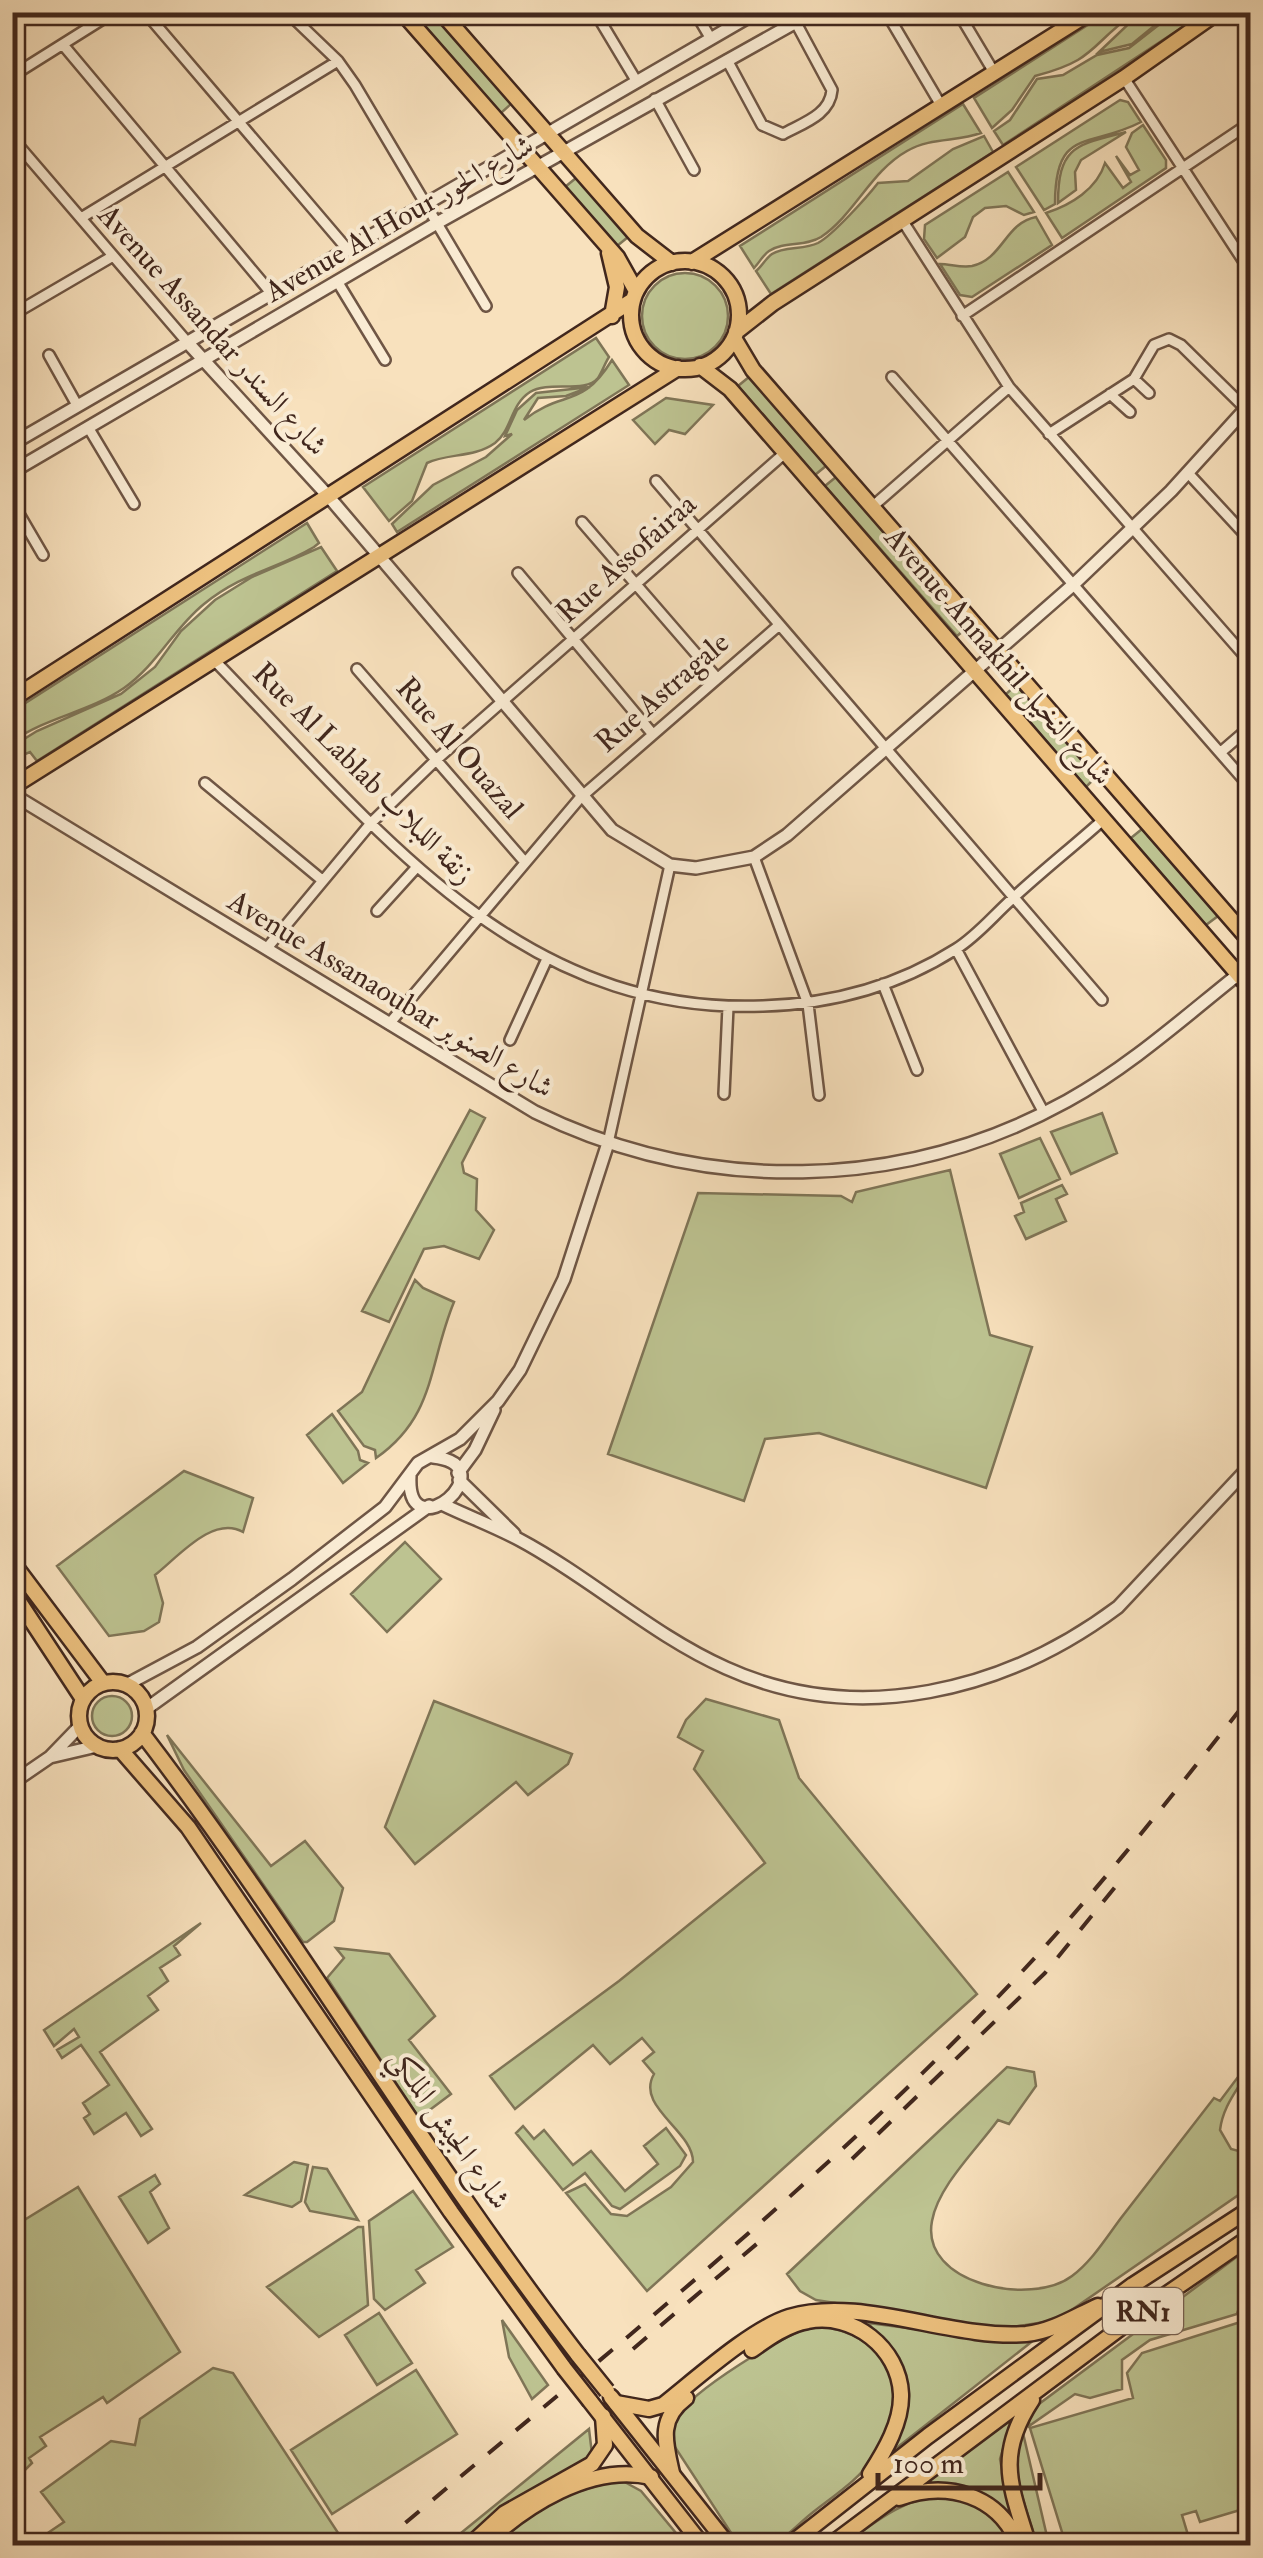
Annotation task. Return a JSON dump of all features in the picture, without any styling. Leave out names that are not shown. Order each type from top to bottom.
[{"type":"main road","points":[[402,12],[605,243],[634,296],[631,323],[639,345],[656,360],[678,368],[700,366],[726,350],[735,335],[773,303],[1124,78],[1218,12]]},
{"type":"main road","points":[[441,12],[637,236],[672,262]]},
{"type":"main road","points":[[692,262],[1091,12]]},
{"type":"main road","points":[[605,243],[618,287],[612,316]]},
{"type":"main road","points":[[12,699],[612,316],[651,273],[672,262],[707,266],[731,286],[738,300],[735,335]]},
{"type":"main road","name":"Avenue Annakhil شارع النخيل","points":[[735,335],[752,370],[1250,941]]},
{"type":"main road","name":"Avenue Annakhil شارع النخيل","points":[[700,366],[730,389],[786,452],[1104,819],[1244,970],[1250,988]]},
{"type":"main road","points":[[12,786],[678,368]]},
{"type":"main road","points":[[12,1562],[103,1683]]},
{"type":"main road","points":[[12,1591],[83,1699],[80,1726],[97,1746],[120,1749],[142,1733],[146,1708],[126,1684],[103,1683],[83,1699]]},
{"type":"main road","name":"شارع الجيش الملكي","points":[[142,1733],[227,1851],[408,2136],[564,2368],[704,2546]]},
{"type":"main road","name":"شارع الجيش الملكي","points":[[120,1749],[157,1786],[408,2136],[727,2543]]},
{"type":"main road","name":"RN1","points":[[1182,2256],[1250,2199]]},
{"type":"main road","name":"RN1","points":[[788,2546],[864,2484],[1112,2301],[1250,2209]]},
{"type":"main road","name":"RN1","points":[[829,2546],[1250,2237]]},
{"type":"main road","points":[[612,2397],[649,2409],[663,2405],[766,2329],[794,2315],[850,2313],[1026,2334],[1060,2325],[1112,2301]]},
{"type":"main road","points":[[672,2473],[665,2429],[677,2405],[779,2333],[823,2320],[851,2325],[874,2339],[889,2357],[900,2382],[900,2409],[892,2434],[864,2484]]},
{"type":"main road","points":[[1029,2546],[1007,2463],[1016,2427],[1038,2391]]},
{"type":"main road","points":[[469,2546],[505,2513],[598,2458],[606,2436],[603,2416]]},
{"type":"main road","points":[[482,2546],[514,2519],[578,2484],[612,2475],[651,2477]]},
{"type":"main road","points":[[890,2502],[925,2491],[968,2494],[1005,2519],[1020,2546]]},
{"type":"street","points":[[12,76],[114,12]]},
{"type":"street","points":[[145,12],[348,250]]},
{"type":"street","points":[[287,12],[338,61],[486,306]]},
{"type":"street","points":[[595,12],[637,82]]},
{"type":"street","points":[[695,12],[711,39]]},
{"type":"street","name":"Avenue Al Hour شارع الحور","points":[[12,444],[757,12]]},
{"type":"street","name":"Avenue Al Hour شارع الحور","points":[[12,472],[436,223],[814,12]]},
{"type":"street","points":[[886,12],[942,107]]},
{"type":"street","points":[[958,12],[995,74]]},
{"type":"street","points":[[727,60],[762,126],[783,134],[824,111],[832,98],[832,90],[796,23]]},
{"type":"street","points":[[64,46],[272,294]]},
{"type":"street","points":[[81,218],[338,61]]},
{"type":"street","points":[[1124,78],[1250,271]]},
{"type":"street","points":[[655,98],[694,170]]},
{"type":"street","points":[[962,316],[1250,123]]},
{"type":"street","name":"Avenue Assandar شارع السندر","points":[[12,138],[204,362],[329,497],[580,798],[632,846],[670,866]]},
{"type":"street","points":[[902,220],[1010,388],[1250,662]]},
{"type":"street","points":[[12,316],[113,256]]},
{"type":"street","points":[[337,282],[385,360]]},
{"type":"street","points":[[126,1684],[174,1661],[255,1606],[386,1507],[418,1463],[460,1439],[498,1401],[520,1370],[564,1280],[608,1143],[670,866],[714,868],[754,857],[787,835],[1074,584],[1188,473],[1248,406],[1181,345],[1168,339],[1154,346],[1134,379],[1049,434]]},
{"type":"street","points":[[49,354],[77,405]]},
{"type":"street","points":[[892,377],[1250,787]]},
{"type":"street","points":[[1134,379],[1149,393]]},
{"type":"street","points":[[872,507],[1010,388]]},
{"type":"street","points":[[1110,394],[1130,412]]},
{"type":"street","points":[[88,427],[134,504]]},
{"type":"street","name":"Rue Assofairaa","points":[[266,948],[372,822],[437,759],[786,452]]},
{"type":"street","points":[[1188,473],[1250,540]]},
{"type":"street","points":[[656,480],[1102,1000]]},
{"type":"street","points":[[12,502],[43,555]]},
{"type":"street","points":[[582,522],[717,678]]},
{"type":"street","points":[[518,572],[651,732]]},
{"type":"street","name":"Rue Astragale","points":[[389,1024],[580,798],[651,732],[778,626]]},
{"type":"street","name":"Rue Al Lablab زنقة اللبلاب","points":[[214,660],[416,868],[476,917],[546,961],[644,992],[728,1007],[808,1004],[883,984],[956,949],[1104,819]]},
{"type":"street","name":"Rue Al Ouazal","points":[[357,670],[524,861]]},
{"type":"street","points":[[1221,752],[1250,727]]},
{"type":"street","points":[[205,783],[322,880]]},
{"type":"street","name":"Avenue Assanaoubar شارع الصنوبر","points":[[12,794],[535,1112],[608,1143],[715,1168],[817,1172],[947,1152],[1044,1113],[1119,1068],[1244,970]]},
{"type":"street","points":[[754,857],[808,1004],[819,1095]]},
{"type":"street","points":[[377,911],[416,868]]},
{"type":"street","points":[[956,949],[1044,1113]]},
{"type":"street","points":[[510,1040],[546,961]]},
{"type":"street","points":[[883,984],[916,1070]]},
{"type":"street","points":[[724,1094],[728,1007]]},
{"type":"street","points":[[444,1505],[456,1495],[459,1476],[484,1435],[498,1401]]},
{"type":"street","points":[[432,1457],[448,1461],[521,1540]]},
{"type":"street","points":[[146,1708],[428,1506],[444,1505],[521,1540],[649,1625],[728,1670],[773,1687],[824,1694],[898,1697],[936,1692],[1017,1669],[1094,1625],[1143,1582],[1250,1466]]},
{"type":"street","points":[[410,1476],[415,1498],[428,1506]]},
{"type":"street","points":[[12,1783],[50,1757],[80,1726]]},
{"type":"street","points":[[50,1757],[97,1746]]},
{"type":"green space","points":[[1108,12],[1134,13],[1081,58],[1035,76],[1012,110],[992,128],[974,98]]},
{"type":"green space","points":[[413,13],[434,13],[512,103],[501,113]]},
{"type":"green space","points":[[1140,13],[1170,13],[1132,44],[1099,52]]},
{"type":"green space","points":[[1174,13],[1204,13],[1003,145],[994,131],[1010,120],[1037,79],[1063,75],[1097,55],[1129,48]]},
{"type":"green space","points":[[1120,100],[1128,102],[1141,122],[1068,151],[1061,162],[1055,204],[1044,210],[1016,167]]},
{"type":"green space","points":[[963,104],[981,133],[907,151],[883,170],[833,228],[808,242],[775,248],[754,268],[740,246]]},
{"type":"green space","points":[[1143,125],[1166,160],[1166,168],[1062,238],[1046,213],[1082,195],[1096,181],[1105,163],[1123,188],[1131,182],[1116,156],[1130,175],[1139,170],[1126,147],[1132,133]]},
{"type":"green space","points":[[1126,132],[1081,160],[1075,172],[1076,190],[1058,203],[1067,158],[1083,145]]},
{"type":"green space","points":[[984,136],[993,152],[771,294],[756,271],[772,254],[818,243],[878,183],[908,181],[953,149]]},
{"type":"green space","points":[[1008,172],[1034,212],[1024,215],[1006,206],[985,208],[973,217],[965,237],[937,258],[924,239],[925,225]]},
{"type":"green space","points":[[576,178],[628,237],[617,246],[565,187]]},
{"type":"green space","points":[[1036,217],[1052,245],[972,297],[960,295],[940,264],[968,266],[982,262],[1017,226]]},
{"type":"green space","points":[[677,273],[693,273],[716,285],[725,299],[725,333],[716,347],[693,359],[677,359],[661,352],[649,340],[642,324],[642,308],[649,292],[661,280]]},
{"type":"green space","points":[[596,338],[609,357],[598,378],[585,385],[530,392],[518,404],[495,443],[427,463],[412,501],[389,521],[363,487]]},
{"type":"green space","points":[[612,360],[629,385],[397,532],[392,524],[433,485],[486,457],[512,434],[505,436],[517,410],[536,393],[589,387]],"holes":[[[589,388],[550,405],[524,420],[538,398],[566,396]]]},
{"type":"green space","points":[[749,377],[827,465],[815,475],[738,386]]},
{"type":"green space","points":[[666,398],[713,405],[685,434],[669,430],[655,444],[633,420]]},
{"type":"green space","points":[[836,477],[968,627],[957,636],[825,486]]},
{"type":"green space","points":[[307,523],[319,543],[232,585],[204,604],[124,688],[13,741],[13,711]]},
{"type":"green space","points":[[321,547],[337,571],[37,761],[30,752],[13,759],[13,746],[37,731],[121,694],[155,667],[181,631],[215,600],[252,577]]},
{"type":"green space","points":[[1016,685],[1096,777],[1086,787],[1006,694]]},
{"type":"green space","points":[[1142,829],[1218,916],[1206,925],[1131,838]]},
{"type":"green space","points":[[470,1110],[485,1118],[462,1163],[464,1173],[477,1179],[476,1210],[494,1230],[479,1259],[444,1246],[424,1249],[389,1322],[362,1311]]},
{"type":"green space","points":[[1102,1113],[1117,1153],[1071,1174],[1051,1132]]},
{"type":"green space","points":[[1040,1138],[1060,1179],[1019,1198],[1000,1154]]},
{"type":"green space","points":[[950,1170],[990,1335],[1032,1347],[986,1488],[819,1433],[765,1439],[744,1501],[608,1454],[698,1193],[841,1196],[852,1202],[856,1192]]},
{"type":"green space","points":[[1062,1185],[1067,1194],[1056,1199],[1066,1221],[1026,1239],[1015,1216],[1024,1212],[1021,1203]]},
{"type":"green space","points":[[415,1280],[423,1288],[454,1302],[420,1407],[396,1442],[376,1458],[375,1450],[364,1446],[338,1411],[362,1392]]},
{"type":"green space","points":[[332,1414],[360,1460],[368,1463],[343,1483],[307,1435]]},
{"type":"green space","points":[[184,1471],[253,1498],[243,1532],[220,1529],[185,1549],[155,1575],[163,1603],[159,1622],[144,1631],[109,1636],[57,1566]]},
{"type":"green space","points":[[405,1542],[441,1579],[387,1632],[351,1594]]},
{"type":"green space","points":[[112,1696],[126,1702],[132,1716],[126,1730],[112,1736],[98,1730],[92,1716],[98,1702]]},
{"type":"green space","points":[[706,1699],[779,1720],[799,1778],[977,1994],[647,2291],[566,2193],[585,2184],[611,2214],[627,2216],[671,2187],[693,2162],[691,2150],[652,2097],[654,2074],[643,2061],[654,2052],[642,2038],[610,2064],[593,2045],[515,2109],[490,2076],[619,1981],[765,1863],[694,1769],[703,1751],[678,1737],[686,1720]]},
{"type":"green space","points":[[434,1701],[572,1754],[568,1764],[528,1795],[516,1782],[415,1864],[385,1827]]},
{"type":"green space","points":[[167,1735],[271,1866],[305,1841],[343,1888],[334,1921],[303,1942],[184,1770]]},
{"type":"green space","points":[[201,1923],[174,1946],[180,1955],[160,1968],[168,1981],[148,1996],[158,2010],[100,2052],[152,2129],[141,2136],[126,2113],[94,2134],[84,2118],[90,2114],[83,2103],[109,2085],[81,2045],[62,2058],[57,2050],[79,2037],[74,2029],[54,2046],[44,2030]]},
{"type":"green space","points":[[336,1948],[389,1954],[435,2016],[409,2040],[451,2094],[419,2118],[327,1978],[344,1958]]},
{"type":"green space","points":[[1250,2061],[1220,2130],[1231,2149],[1250,2154],[1250,2187],[1057,2320],[1001,2329],[816,2300],[800,2291],[787,2274],[1007,2067],[1034,2072],[1036,2086],[1009,2124],[998,2120],[950,2181],[932,2221],[933,2243],[943,2261],[982,2284],[1007,2289],[1054,2285],[1072,2276],[1092,2256],[1214,2098],[1220,2101]]},
{"type":"green space","points":[[523,2126],[534,2139],[544,2130],[573,2165],[591,2151],[625,2191],[658,2164],[644,2146],[666,2128],[686,2155],[680,2166],[620,2209],[612,2206],[585,2173],[563,2190],[516,2133]]},
{"type":"green space","points":[[294,2162],[308,2165],[301,2201],[292,2207],[245,2195]]},
{"type":"green space","points":[[313,2167],[327,2169],[358,2220],[310,2211],[305,2202]]},
{"type":"green space","points":[[155,2175],[160,2184],[150,2192],[169,2228],[148,2243],[119,2197]]},
{"type":"green space","points":[[78,2187],[180,2352],[107,2403],[103,2397],[40,2437],[46,2446],[29,2458],[32,2463],[13,2482],[13,2227]]},
{"type":"green space","points":[[413,2191],[453,2247],[416,2270],[425,2283],[385,2310],[374,2299],[369,2221]]},
{"type":"green space","points":[[363,2227],[368,2305],[319,2337],[267,2287]]},
{"type":"green space","points":[[1250,2247],[1250,2276],[1237,2314],[1150,2340],[1122,2360],[1122,2389],[1090,2398],[1075,2394],[1029,2426],[1029,2417],[1039,2404]]},
{"type":"green space","points":[[379,2313],[412,2363],[377,2385],[345,2335]]},
{"type":"green space","points":[[1250,2319],[1250,2507],[1200,2522],[1196,2511],[1182,2515],[1191,2545],[1066,2545],[1030,2428],[1133,2398],[1127,2373],[1142,2353]]},
{"type":"green space","points":[[502,2320],[548,2385],[532,2399],[509,2357]]},
{"type":"green space","points":[[868,2323],[1003,2340],[1039,2336],[894,2450],[897,2357]]},
{"type":"green space","points":[[814,2326],[861,2340],[877,2353],[894,2390],[887,2434],[861,2473],[786,2536],[765,2546],[739,2545],[671,2441],[674,2423],[700,2393],[740,2364]]},
{"type":"green space","points":[[213,2368],[233,2373],[346,2545],[30,2545],[64,2522],[41,2492],[111,2441],[135,2445],[140,2419]]},
{"type":"green space","points":[[416,2370],[457,2434],[332,2514],[291,2450]]},
{"type":"green space","points":[[1013,2416],[1000,2459],[1011,2518],[975,2489],[918,2486]]},
{"type":"green space","points":[[589,2429],[592,2454],[580,2468],[524,2497],[458,2545],[445,2546]]},
{"type":"green space","points":[[1023,2433],[1049,2545],[1037,2545],[1020,2489],[1017,2461]]},
{"type":"green space","points":[[621,2480],[641,2491],[686,2545],[488,2546],[517,2522],[550,2503]]},
{"type":"green space","points":[[947,2495],[986,2513],[1014,2546],[842,2546],[904,2506]]},
{"type":"railway","points":[[378,2546],[695,2280],[924,2071],[1064,1926],[1250,1697]]},
{"type":"railway","points":[[852,2159],[1045,1973],[1116,1886]]},
{"type":"railway","points":[[633,2349],[759,2242]]}]
